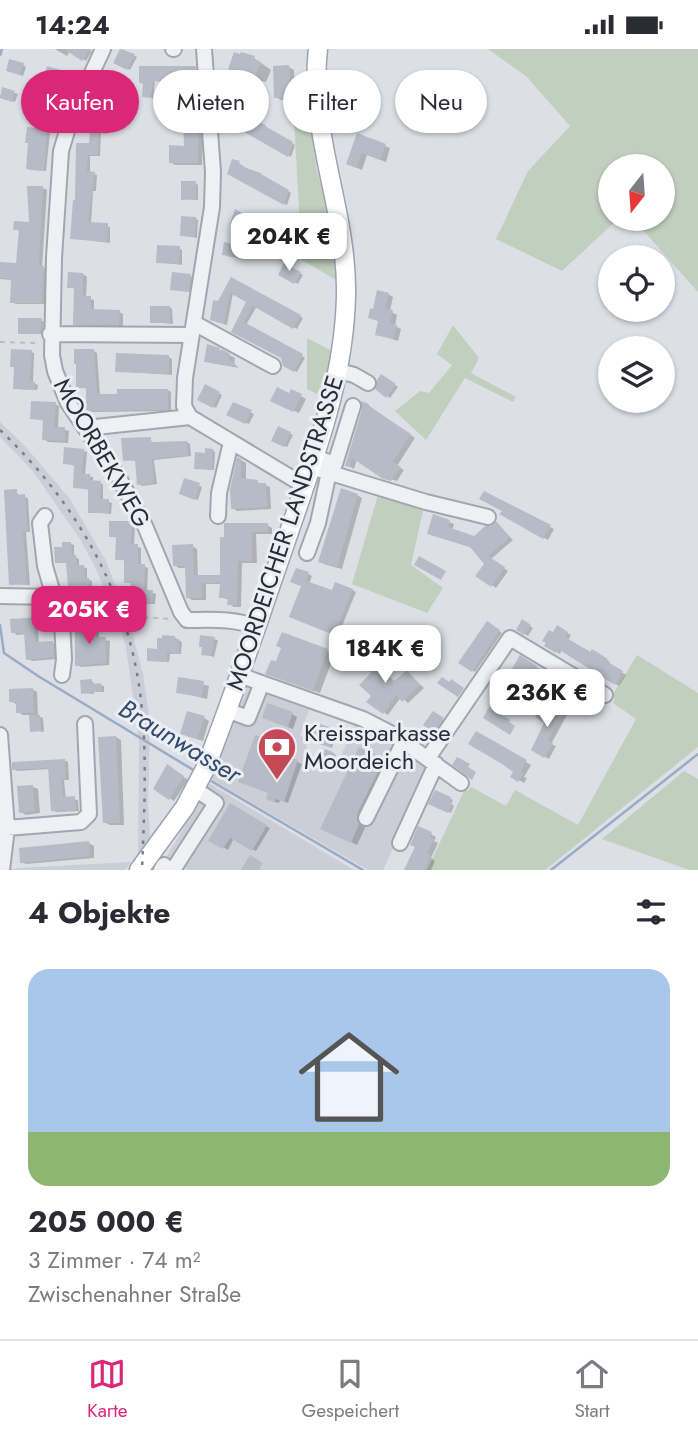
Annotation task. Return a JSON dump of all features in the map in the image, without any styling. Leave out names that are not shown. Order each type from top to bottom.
[{"type":"main road","name":"MOORDEICHER LANDSTRASSE","points":[[160,867],[200,780],[227,711],[304,486],[318,465],[339,371],[345,317],[346,267],[338,209],[318,113],[318,49]]},
{"type":"street","name":"MOORBEKWEG","points":[[93,70],[103,49]]},
{"type":"street","points":[[204,49],[213,172],[212,207],[184,406],[190,417],[304,486]]},
{"type":"street","name":"MOORBEKWEG","points":[[65,133],[59,169],[50,339],[55,371],[61,387],[133,502],[181,612],[187,620]]},
{"type":"street","points":[[50,339],[193,329],[273,366]]},
{"type":"street","points":[[339,371],[368,383]]},
{"type":"street","points":[[318,465],[335,464],[353,406]]},
{"type":"street","points":[[86,428],[190,417]]},
{"type":"street","points":[[218,516],[219,493],[231,442]]},
{"type":"street","points":[[318,465],[426,502],[488,517]]},
{"type":"street","points":[[307,553],[318,523],[318,465]]},
{"type":"street","points":[[45,516],[40,523],[45,566],[54,597],[61,604],[64,659],[62,675]]},
{"type":"street","points":[[2,596],[54,597]]},
{"type":"street","points":[[187,620],[218,619],[245,622],[256,627]]},
{"type":"street","points":[[400,843],[432,761],[510,638],[605,695]]},
{"type":"street","points":[[239,675],[363,719],[404,741],[461,783]]},
{"type":"street","points":[[227,711],[248,718],[262,683]]},
{"type":"street","points":[[7,828],[81,822],[89,814],[85,724]]},
{"type":"street","points":[[0,735],[7,828],[2,870]]},
{"type":"street","points":[[366,818],[404,741]]},
{"type":"street","points":[[160,867],[216,803],[200,780]]},
{"type":"path","points":[[0,342],[50,339]]},
{"type":"path","points":[[54,597],[122,616],[187,620]]},
{"type":"shaded area","points":[[0,422],[25,446],[70,499],[106,561],[129,621],[143,674],[150,721],[150,837],[138,855],[139,740],[120,624],[80,539],[32,470],[0,437]]},
{"type":"shaded area","points":[[248,685],[310,707],[300,735],[305,738],[309,760],[335,768],[356,724],[387,737],[430,770],[383,870],[368,870],[211,779]]},
{"type":"shaded area","points":[[209,783],[354,870],[188,870],[171,861],[167,856]]},
{"type":"shaded area","points":[[131,862],[125,870],[8,870],[19,868]]},
{"type":"green space","points":[[488,49],[698,49],[698,292],[675,266],[675,245],[656,245],[644,231],[676,231],[676,154],[598,154],[598,231],[605,231],[562,271],[496,239],[528,171],[570,126],[526,76]]},
{"type":"green space","points":[[295,133],[312,133],[317,171],[327,205],[336,280],[302,260]]},
{"type":"green space","points":[[453,325],[479,358],[471,373],[516,397],[513,402],[465,378],[426,440],[395,411],[420,391],[429,393],[452,365],[437,354]]},
{"type":"green space","points":[[307,338],[332,351],[323,397],[307,389]]},
{"type":"green space","points":[[380,488],[425,502],[411,565],[443,588],[427,613],[352,584]]},
{"type":"green space","points":[[637,655],[698,693],[698,747],[545,870],[427,870],[465,789],[468,791],[471,787],[506,806],[515,790],[578,825],[636,719],[613,703],[615,699],[612,696]]},
{"type":"green space","points":[[684,771],[698,779],[698,870],[689,870],[602,839]]},
{"type":"building","points":[[64,49],[90,49],[82,61]]},
{"type":"building","points":[[120,49],[135,54],[127,70],[113,63]]},
{"type":"building","points":[[234,52],[255,56],[254,59],[261,62],[258,70],[228,69]]},
{"type":"building","points":[[9,59],[24,63],[20,75],[6,71]]},
{"type":"building","points":[[289,65],[289,70],[283,70],[283,97],[274,98],[273,66]]},
{"type":"building","points":[[139,66],[196,66],[196,70],[153,70],[151,98],[142,97],[143,83],[139,83]]},
{"type":"building","points":[[2,87],[15,91],[12,102],[0,98]]},
{"type":"building","points":[[269,128],[293,142],[288,157],[246,133],[269,133]]},
{"type":"building","points":[[26,133],[47,133],[44,171],[26,169],[28,143],[25,143]]},
{"type":"building","points":[[90,133],[99,133],[98,155],[88,155],[87,171],[95,172],[88,222],[108,223],[107,242],[70,239],[75,200],[76,143],[89,143]]},
{"type":"building","points":[[184,133],[199,133],[198,163],[169,163],[169,145],[184,146]]},
{"type":"building","points":[[357,133],[386,144],[380,160],[362,153],[356,168],[346,164]]},
{"type":"building","points":[[232,159],[289,190],[284,205],[227,174]]},
{"type":"building","points":[[181,181],[196,181],[196,199],[181,200]]},
{"type":"building","points":[[27,186],[43,186],[39,265],[44,266],[42,303],[10,303],[11,279],[0,278],[0,262],[16,263],[19,230],[13,230],[14,221],[29,222]]},
{"type":"building","points":[[235,209],[292,241],[286,256],[265,243],[243,236],[244,231],[230,224]]},
{"type":"building","points":[[181,216],[196,217],[195,237],[180,236]]},
{"type":"building","points":[[224,242],[242,246],[240,258],[222,255]]},
{"type":"building","points":[[157,245],[180,246],[179,264],[156,263]]},
{"type":"building","points":[[284,263],[301,272],[294,284],[278,275]]},
{"type":"building","points":[[68,272],[83,273],[83,296],[91,296],[91,309],[120,310],[119,325],[73,325],[74,288],[67,288]]},
{"type":"building","points":[[172,272],[191,274],[189,292],[170,290]]},
{"type":"building","points":[[231,277],[301,315],[293,329],[253,306],[244,322],[303,354],[294,372],[283,366],[281,358],[231,332],[246,302],[230,293],[224,324],[210,320],[213,300],[218,301]]},
{"type":"building","points":[[377,290],[389,293],[385,309],[393,310],[390,323],[397,325],[393,339],[375,335],[378,321],[368,318]]},
{"type":"building","points":[[150,306],[170,306],[170,323],[150,323]]},
{"type":"building","points":[[18,318],[42,318],[40,334],[18,334]]},
{"type":"building","points":[[207,344],[220,348],[219,355],[222,349],[230,354],[229,360],[235,362],[234,367],[204,362]]},
{"type":"building","points":[[11,349],[32,350],[30,381],[35,382],[35,390],[13,389]]},
{"type":"building","points":[[74,349],[94,349],[97,394],[117,394],[117,389],[168,389],[168,410],[86,411],[86,388],[76,388]]},
{"type":"building","points":[[116,353],[169,355],[169,374],[115,372]]},
{"type":"building","points":[[381,374],[396,384],[386,398],[375,389]]},
{"type":"building","points":[[205,384],[220,392],[213,408],[197,400]]},
{"type":"building","points":[[277,387],[289,393],[291,389],[302,394],[293,412],[270,401]]},
{"type":"building","points":[[31,401],[56,402],[54,427],[65,427],[65,441],[42,440],[43,420],[30,419]]},
{"type":"building","points":[[361,401],[411,434],[393,462],[401,467],[391,481],[383,479],[352,458],[350,467],[345,466],[362,409]]},
{"type":"building","points":[[233,402],[252,410],[245,424],[226,415]]},
{"type":"building","points":[[278,426],[291,432],[284,447],[271,441]]},
{"type":"building","points":[[151,437],[151,442],[187,441],[188,455],[152,459],[154,483],[137,485],[135,460],[123,461],[121,438]]},
{"type":"building","points":[[64,447],[84,449],[82,474],[90,474],[90,480],[101,481],[100,499],[109,499],[109,513],[88,513],[88,489],[73,488],[74,465],[63,464]]},
{"type":"building","points":[[205,448],[213,449],[212,470],[194,469],[195,452],[205,453]]},
{"type":"building","points":[[237,457],[241,459],[241,478],[266,483],[267,507],[231,509],[230,489]]},
{"type":"building","points":[[184,478],[200,483],[195,500],[179,494]]},
{"type":"building","points":[[341,488],[358,494],[337,568],[318,562]]},
{"type":"building","points":[[17,489],[17,495],[25,494],[28,531],[23,532],[27,584],[9,585],[4,490]]},
{"type":"building","points":[[484,491],[551,525],[543,539],[499,514],[502,511],[479,499]]},
{"type":"building","points":[[433,514],[450,520],[448,527],[474,536],[496,521],[510,537],[488,556],[505,567],[491,587],[475,576],[484,564],[470,547],[427,534]]},
{"type":"building","points":[[109,521],[132,521],[131,544],[138,544],[138,564],[145,564],[144,590],[153,590],[152,603],[141,603],[141,609],[130,608],[131,583],[124,583],[124,560],[115,560],[116,537],[109,537]]},
{"type":"building","points":[[224,523],[268,523],[268,532],[252,532],[252,561],[238,561],[237,605],[227,605],[228,598],[219,598],[220,583],[202,583],[202,598],[186,598],[185,566],[173,566],[172,545],[193,544],[194,575],[220,575],[220,537],[224,537]]},
{"type":"building","points":[[62,542],[71,542],[72,555],[76,555],[77,565],[84,565],[85,578],[89,578],[89,585],[68,586],[66,563],[55,563],[54,547],[62,547]]},
{"type":"building","points":[[419,556],[446,571],[441,580],[414,565]]},
{"type":"building","points":[[296,568],[309,572],[306,581],[332,590],[335,582],[353,589],[334,635],[289,617],[301,586],[290,582]]},
{"type":"building","points":[[40,617],[40,626],[34,626],[35,642],[53,641],[54,657],[26,660],[24,633],[11,633],[10,619]]},
{"type":"building","points":[[522,619],[531,625],[524,635],[516,630]]},
{"type":"building","points":[[487,621],[500,630],[472,672],[458,663]]},
{"type":"building","points":[[95,622],[96,637],[106,637],[106,663],[75,666],[75,624]]},
{"type":"building","points":[[557,625],[568,632],[565,637],[590,652],[592,649],[623,671],[615,685],[558,649],[556,653],[544,646],[546,643],[542,641],[549,630],[553,632]]},
{"type":"building","points":[[282,632],[328,649],[313,691],[265,674],[271,660],[276,661],[281,648],[276,646]]},
{"type":"building","points":[[162,635],[179,639],[179,654],[167,653],[167,662],[147,661],[147,648],[157,649],[157,638],[162,638]]},
{"type":"building","points":[[200,635],[215,637],[211,656],[201,655]]},
{"type":"building","points":[[364,653],[394,681],[407,670],[420,685],[402,702],[396,695],[383,714],[366,702],[371,696],[359,685],[371,673],[357,661]]},
{"type":"building","points":[[520,655],[537,666],[531,676],[528,674],[512,702],[498,693]]},
{"type":"building","points":[[178,677],[204,681],[202,697],[176,693]]},
{"type":"building","points":[[442,677],[449,682],[451,679],[464,688],[458,697],[437,683]]},
{"type":"building","points":[[92,679],[92,684],[101,683],[102,691],[81,694],[80,680]]},
{"type":"building","points":[[33,688],[34,713],[16,713],[16,702],[9,702],[9,689]]},
{"type":"building","points":[[579,692],[593,700],[584,715],[562,705],[567,697],[574,701]]},
{"type":"building","points":[[549,702],[564,711],[548,740],[553,743],[544,758],[531,750],[544,723],[535,717]]},
{"type":"building","points":[[267,703],[293,712],[288,727],[262,718]]},
{"type":"building","points":[[489,707],[515,726],[510,735],[483,718]]},
{"type":"building","points":[[187,711],[205,716],[197,739],[180,734]]},
{"type":"building","points":[[433,711],[444,718],[434,733],[423,725]]},
{"type":"building","points":[[29,715],[40,715],[41,731],[30,732]]},
{"type":"building","points":[[317,723],[335,729],[329,747],[310,741]]},
{"type":"building","points":[[476,731],[527,760],[518,782],[510,777],[513,772],[468,744]]},
{"type":"building","points":[[255,735],[274,741],[268,756],[288,764],[290,757],[298,760],[284,802],[266,799],[268,793],[238,782]]},
{"type":"building","points":[[116,736],[120,823],[103,823],[98,737]]},
{"type":"building","points":[[359,747],[384,759],[357,814],[359,824],[351,843],[320,829]]},
{"type":"building","points":[[325,749],[333,752],[330,763],[321,760]]},
{"type":"building","points":[[457,757],[470,764],[468,767],[476,772],[472,780],[452,765]]},
{"type":"building","points":[[65,759],[63,797],[75,796],[76,810],[51,811],[48,768],[12,770],[12,762]]},
{"type":"building","points":[[167,764],[184,776],[169,800],[153,789]]},
{"type":"building","points":[[33,785],[35,811],[19,813],[17,786]]},
{"type":"building","points":[[435,790],[451,797],[448,813],[428,804]]},
{"type":"building","points":[[230,803],[267,825],[252,851],[230,838],[223,849],[208,841]]},
{"type":"building","points":[[418,826],[432,832],[430,837],[434,839],[427,854],[431,856],[425,870],[404,870],[415,847],[410,845]]},
{"type":"building","points":[[89,841],[90,856],[20,863],[19,848]]},
{"type":"building","points":[[250,855],[263,863],[259,870],[241,870]]},
{"type":"waterway","name":"Braunwasser","points":[[0,55],[2,49]]},
{"type":"waterway","name":"Braunwasser","points":[[0,625],[4,653],[195,771]]},
{"type":"waterway","points":[[551,870],[698,754]]},
{"type":"waterway","name":"Braunwasser","points":[[206,778],[363,870]]},
{"type":"railway","points":[[0,430],[54,490],[77,523],[114,593],[127,630],[136,669],[144,730],[142,870]]},
{"type":"place","name":"Kreissparkasse Moordeich","points":[[277,781]]}]
